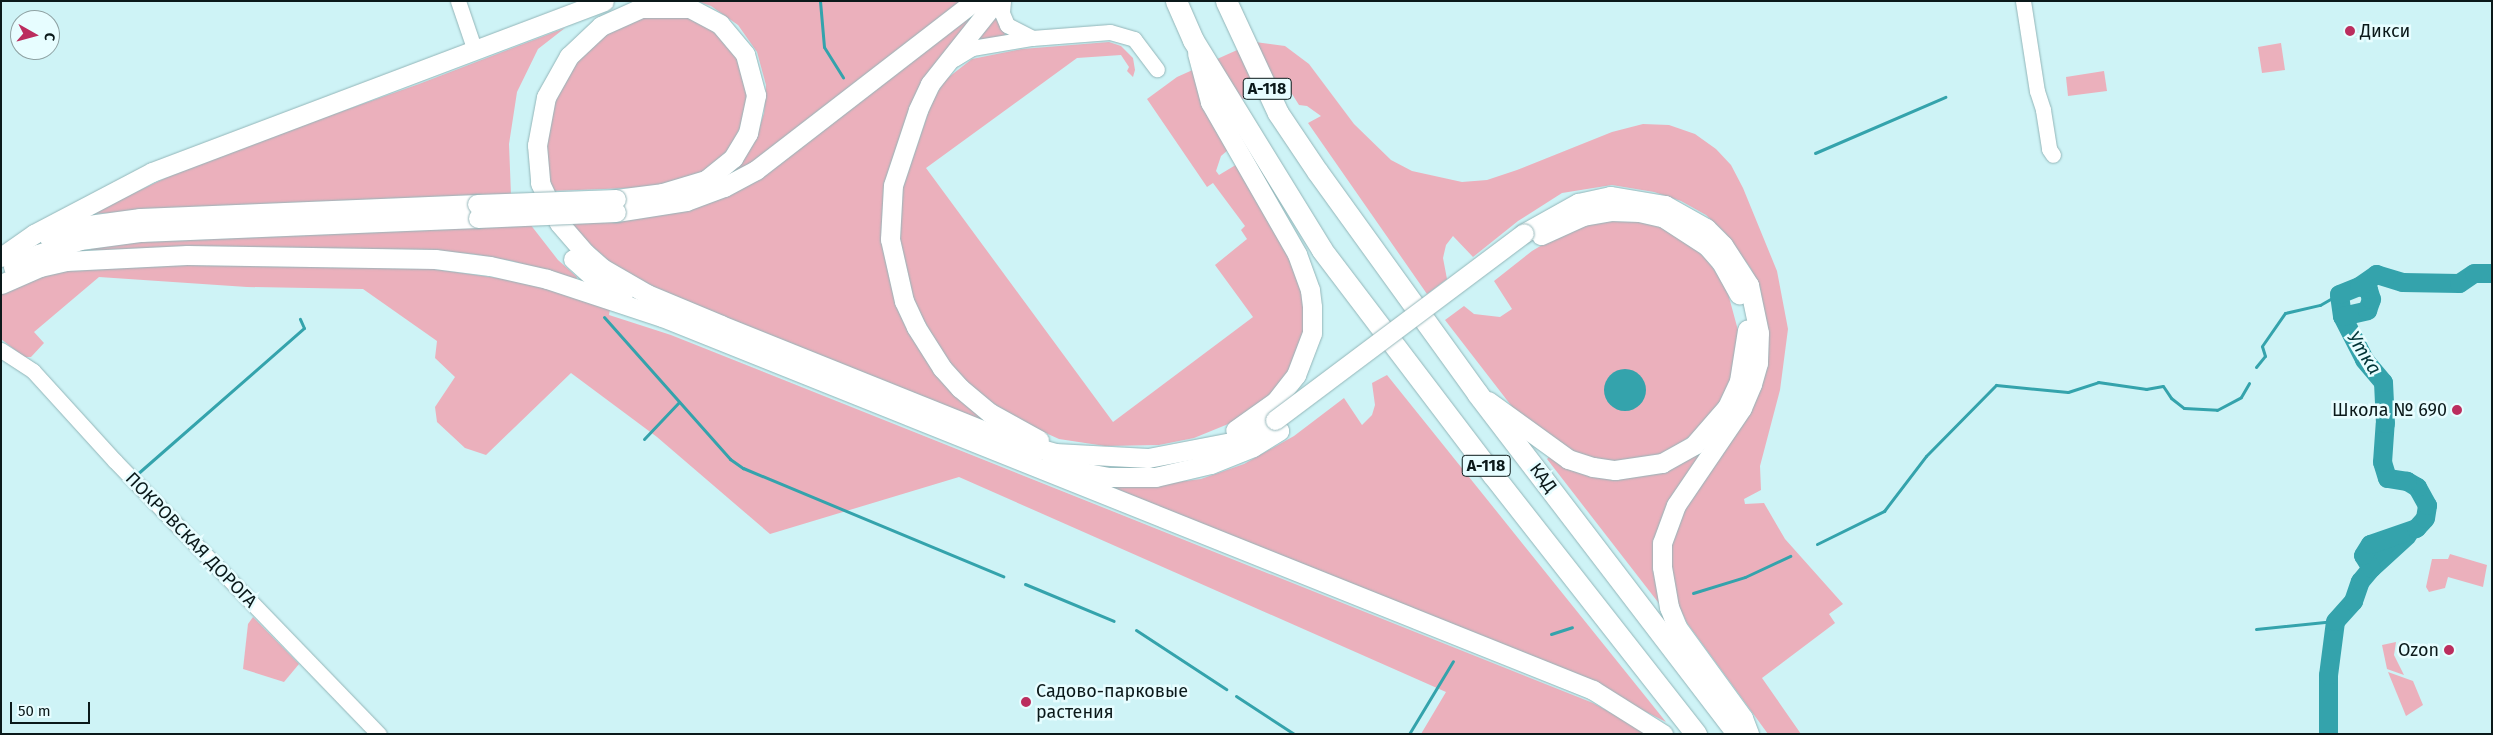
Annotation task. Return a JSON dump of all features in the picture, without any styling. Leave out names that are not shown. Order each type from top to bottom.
[{"type":"highway","name":"А-118","points":[[1176,1],[1193,40],[1284,192],[1322,250],[1493,475],[1696,734]]},
{"type":"highway","name":"КАД","points":[[1226,1],[1278,113],[1317,171],[1477,393],[1738,734]]},
{"type":"main road","points":[[1,257],[17,246],[152,172],[474,48],[604,1]]},
{"type":"main road","points":[[624,1],[606,9],[582,27],[548,70],[532,106],[526,169],[537,209],[568,254],[596,280],[662,317]]},
{"type":"main road","points":[[1,274],[58,246],[114,235],[478,211],[686,201],[724,187],[756,170],[975,1]]},
{"type":"main road","points":[[996,1],[930,84],[915,117],[890,200],[892,252],[904,301],[934,357],[970,397],[990,413],[1033,438],[1095,457]]},
{"type":"main road","points":[[616,205],[706,180],[733,158],[748,132],[756,95],[749,63],[727,30],[701,12],[666,6],[630,12],[589,35],[560,68],[541,113],[538,171],[550,207],[570,237],[608,272],[655,298],[1005,439],[1054,453],[1095,457],[1148,458],[1232,442],[1280,424]]},
{"type":"main road","points":[[1193,40],[1210,102],[1305,272],[1312,307],[1312,333],[1296,375],[1276,401],[1238,429],[1197,448]]},
{"type":"main road","points":[[984,448],[1008,451],[1047,465],[1109,476],[1155,476],[1211,464],[1253,447],[1280,424],[1527,237],[1578,203],[1610,196],[1666,204],[1706,228],[1723,245],[1749,285],[1759,334],[1758,363],[1742,408],[1676,505],[1662,543],[1662,567],[1669,607],[1677,627],[1743,718],[1749,734]]},
{"type":"main road","points":[[17,246],[60,231],[140,218],[478,211]]},
{"type":"main road","points":[[1477,393],[1568,459],[1593,468],[1615,470],[1642,468],[1680,455],[1718,421],[1739,381],[1748,335],[1740,298],[1722,262],[1688,232],[1664,218],[1639,212],[1611,211],[1583,216],[1527,237]]},
{"type":"main road","points":[[1,284],[40,267],[91,258],[395,257],[454,261],[527,274],[662,317],[984,448],[1593,690],[1663,734]]},
{"type":"street","points":[[458,1],[474,48]]},
{"type":"street","points":[[1003,1],[1002,13],[1007,25],[1032,38]]},
{"type":"street","points":[[2023,1],[2037,91],[2043,110],[2049,149],[2053,155]]},
{"type":"street","points":[[944,65],[972,48],[1032,38],[1110,32],[1123,34],[1134,39],[1156,69]]},
{"type":"street","name":"ПОКРОВСКАЯ ДОРОГА","points":[[1,350],[33,371],[246,598],[379,734]]},
{"type":"shaded area","points":[[696,1],[965,1],[772,152],[731,175],[756,138],[764,113],[766,85],[757,52],[738,25],[711,6]]},
{"type":"shaded area","points":[[974,11],[976,14],[899,140],[898,304],[973,409],[992,428],[628,278],[566,223],[711,199]]},
{"type":"shaded area","points":[[650,14],[687,14],[721,33],[745,69],[749,108],[729,152],[711,169],[657,187],[551,191],[545,172],[547,119],[560,83],[573,61],[596,38]]},
{"type":"shaded area","points":[[995,16],[1008,39],[976,39]]},
{"type":"shaded area","points":[[565,28],[538,49],[517,92],[509,144],[511,195],[90,214],[201,161],[419,84]]},
{"type":"shaded area","points":[[1109,42],[1121,46],[1133,58],[1135,70],[1133,77],[1127,71],[1129,67],[1121,55],[1077,58],[926,168],[1113,422],[1253,317],[1215,265],[1247,239],[1241,230],[1245,226],[1213,183],[1207,187],[1147,99],[1177,77],[1255,42],[1285,46],[1309,64],[1354,124],[1391,160],[1412,171],[1462,182],[1487,180],[1612,132],[1643,124],[1669,125],[1695,134],[1716,149],[1731,165],[1743,188],[1777,271],[1788,329],[1780,390],[1760,466],[1761,490],[1744,499],[1745,504],[1764,503],[1785,539],[1843,604],[1829,614],[1835,623],[1762,678],[1801,734],[1768,734],[1687,623],[1675,599],[1669,573],[1673,530],[1768,344],[1760,288],[1751,269],[1725,233],[1706,215],[1681,201],[1654,192],[1612,185],[1562,193],[1518,221],[1473,257],[1453,236],[1446,245],[1443,258],[1447,279],[1427,294],[1308,123],[1321,116],[1307,106],[1299,105],[1282,78],[1211,116],[1228,150],[1221,156],[1216,171],[1219,175],[1239,163],[1281,235],[1304,293],[1305,336],[1292,366],[1275,391],[1238,420],[1194,438],[1159,445],[1105,446],[1059,439],[1017,420],[977,392],[961,376],[946,359],[915,305],[902,263],[899,232],[900,196],[932,101],[945,80],[972,59],[1022,49]]},
{"type":"shaded area","points":[[2281,43],[2285,70],[2262,73],[2258,47]]},
{"type":"shaded area","points":[[2104,71],[2107,91],[2068,96],[2066,77]]},
{"type":"shaded area","points":[[1630,219],[1662,226],[1687,240],[1708,261],[1726,286],[1739,334],[1731,383],[1705,427],[1660,456],[1616,464],[1570,452],[1520,417],[1445,320],[1464,306],[1474,314],[1500,317],[1512,309],[1494,281],[1532,251],[1569,229],[1600,221]]},
{"type":"shaded area","points":[[530,224],[558,260],[577,277],[576,280],[512,261],[472,254],[374,249],[91,250],[91,246],[148,237]]},
{"type":"shaded area","points":[[167,263],[420,267],[526,282],[610,309],[609,315],[671,335],[1593,703],[1650,734],[1421,734],[1446,692],[959,477],[770,534],[657,437],[571,373],[486,455],[465,448],[437,422],[435,407],[455,377],[435,358],[437,341],[363,289],[247,287],[99,277],[34,332],[44,343],[31,357],[24,357],[1,339],[1,290],[71,266]]},
{"type":"shaded area","points":[[1387,375],[1666,722],[1597,687],[1107,485],[1152,485],[1201,479],[1244,464],[1294,436],[1344,398],[1362,425],[1372,415],[1375,405],[1372,383]]},
{"type":"shaded area","points":[[1709,443],[1670,502],[1661,606],[1547,459],[1549,457],[1592,475]]},
{"type":"shaded area","points":[[2450,554],[2487,565],[2483,587],[2448,577],[2445,588],[2429,592],[2426,587],[2432,559],[2448,559]]},
{"type":"shaded area","points":[[253,617],[299,664],[284,682],[243,669],[248,624]]},
{"type":"shaded area","points":[[2396,642],[2394,655],[2404,675],[2387,669],[2382,645]]},
{"type":"shaded area","points":[[2388,672],[2413,681],[2423,705],[2406,716]]},
{"type":"water","points":[[1625,369],[1640,375],[1646,390],[1640,405],[1625,411],[1610,405],[1604,390],[1610,375]]},
{"type":"waterway","points":[[820,1],[824,47],[843,77]]},
{"type":"waterway","points":[[1815,153],[1945,97]]},
{"type":"waterway","name":"Утка","points":[[2328,734],[2328,675],[2335,621],[2353,601],[2360,581],[2371,568],[2363,555],[2370,544],[2416,528],[2425,518],[2427,505],[2417,487],[2407,481],[2387,478],[2382,462],[2385,423],[2383,382],[2364,359],[2342,316],[2367,310],[2371,299],[2368,289],[2359,286],[2376,274],[2402,282],[2459,283],[2474,273],[2492,273]]},
{"type":"waterway","points":[[2342,316],[2339,294],[2359,286]]},
{"type":"waterway","points":[[2256,367],[2265,356],[2262,346],[2285,313],[2320,305],[2339,294]]},
{"type":"waterway","points":[[604,317],[730,459],[743,468],[1003,576]]},
{"type":"waterway","points":[[136,475],[304,328],[300,319]]},
{"type":"waterway","points":[[1817,544],[1884,511],[1926,456],[1996,385],[2068,392],[2098,382],[2146,389],[2163,386],[2171,398],[2184,408],[2217,410],[2241,397],[2249,383]]},
{"type":"waterway","points":[[644,439],[679,402]]},
{"type":"waterway","name":"Утка","points":[[2371,568],[2407,535]]},
{"type":"waterway","points":[[1693,593],[1745,577],[1790,556]]},
{"type":"waterway","points":[[1025,584],[1114,621]]},
{"type":"waterway","points":[[2256,629],[2335,621]]},
{"type":"waterway","points":[[1551,634],[1572,627]]},
{"type":"waterway","points":[[1136,630],[1226,689]]},
{"type":"waterway","points":[[1409,734],[1453,661]]},
{"type":"waterway","points":[[1236,696],[1294,734]]},
{"type":"place","name":"Дикси","points":[[2350,31]]},
{"type":"place","name":"Школа № 690","points":[[2457,410]]},
{"type":"place","name":"Ozon","points":[[2449,650]]},
{"type":"place","name":"Садово-парковые растения","points":[[1026,702]]}]
